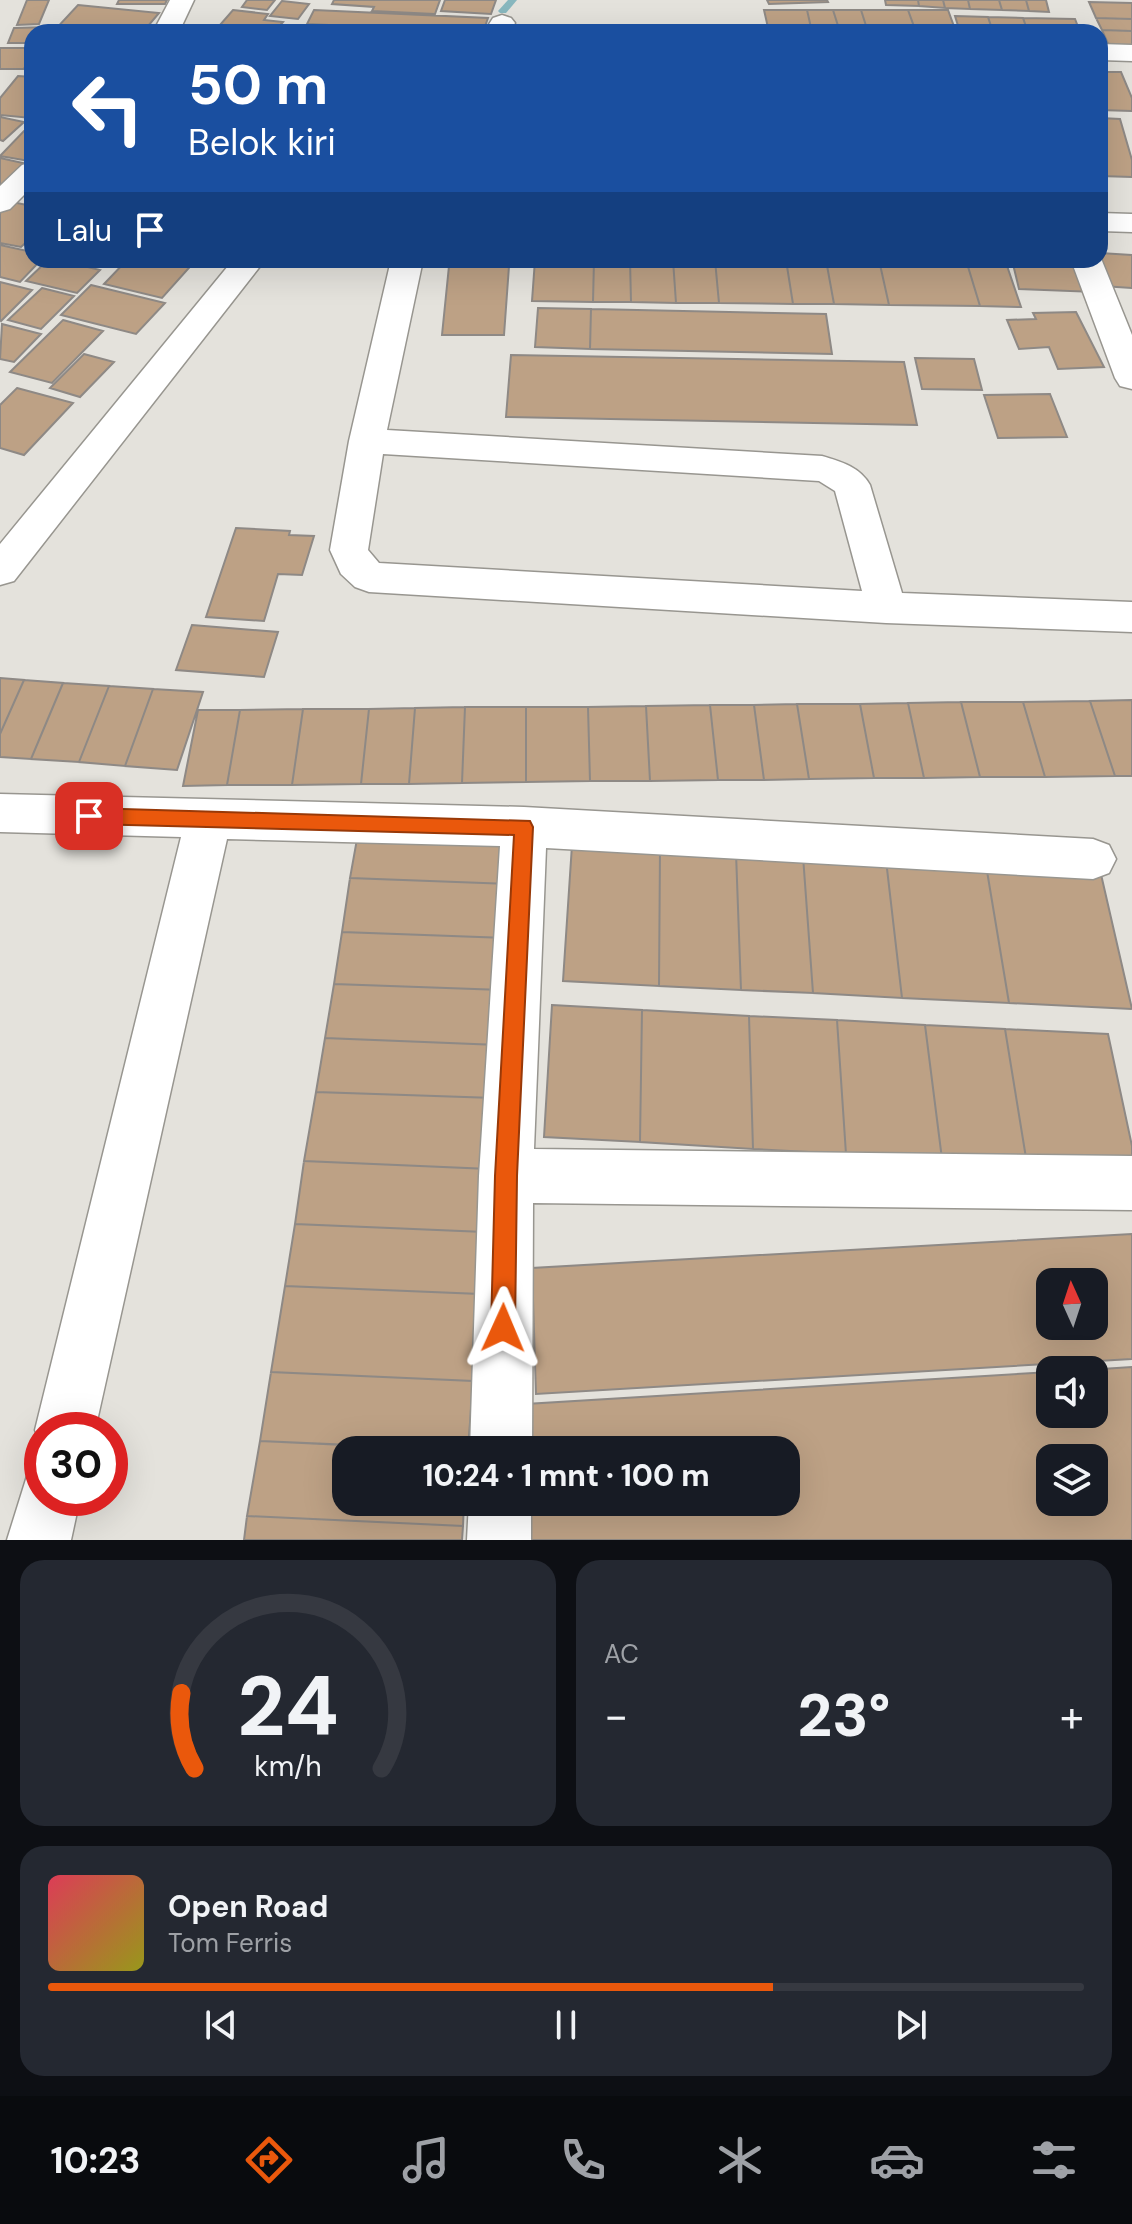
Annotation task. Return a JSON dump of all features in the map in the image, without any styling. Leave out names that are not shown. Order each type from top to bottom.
[{"type":"street","points":[[170,24],[182,0]]},
{"type":"street","points":[[1108,52],[1132,53]]},
{"type":"street","points":[[0,203],[24,179]]},
{"type":"street","points":[[1108,222],[1132,223]]},
{"type":"street","points":[[0,571],[243,268]]},
{"type":"street","points":[[405,268],[367,441],[349,550],[355,564],[369,577],[886,608],[1132,617]]},
{"type":"street","points":[[1090,268],[1132,378]]},
{"type":"street","points":[[367,441],[822,469],[839,475],[852,485],[886,608]]},
{"type":"street","points":[[0,813],[524,827],[1093,859]]},
{"type":"street","points":[[69,1412],[208,820]]},
{"type":"street","points":[[501,1436],[506,1176],[524,827]]},
{"type":"street","points":[[506,1176],[1132,1183]]},
{"type":"street","points":[[39,1540],[45,1516]]},
{"type":"street","points":[[499,1540],[500,1516]]},
{"type":"building","points":[[27,0],[49,0],[39,24],[17,25]]},
{"type":"building","points":[[119,0],[167,0],[165,4],[117,4]]},
{"type":"building","points":[[247,0],[275,0],[267,10],[242,7]]},
{"type":"building","points":[[334,0],[440,0],[435,14],[372,11],[374,7],[332,4]]},
{"type":"building","points":[[445,0],[496,0],[491,14],[441,11]]},
{"type":"building","points":[[767,0],[827,0],[828,2],[769,4]]},
{"type":"building","points":[[885,0],[918,0],[919,6],[886,5]]},
{"type":"building","points":[[918,0],[943,0],[945,8],[919,6]]},
{"type":"building","points":[[943,0],[968,0],[970,9],[945,8]]},
{"type":"building","points":[[968,0],[999,0],[1002,10],[970,9]]},
{"type":"building","points":[[999,0],[1026,0],[1029,11],[1002,10]]},
{"type":"building","points":[[1026,0],[1046,0],[1049,12],[1029,11]]},
{"type":"building","points":[[282,1],[309,4],[298,19],[270,16]]},
{"type":"building","points":[[1089,2],[1132,3],[1132,19],[1096,18]]},
{"type":"building","points":[[78,5],[159,13],[150,24],[60,24]]},
{"type":"building","points":[[233,10],[268,14],[264,20],[283,22],[281,24],[221,24]]},
{"type":"building","points":[[314,10],[488,18],[486,24],[307,24]]},
{"type":"building","points":[[764,10],[807,10],[810,24],[767,24]]},
{"type":"building","points":[[807,10],[833,10],[837,24],[810,24]]},
{"type":"building","points":[[833,10],[861,10],[865,24],[837,24]]},
{"type":"building","points":[[861,10],[908,10],[913,24],[865,24]]},
{"type":"building","points":[[908,10],[948,10],[953,24],[913,24]]},
{"type":"building","points":[[955,16],[988,17],[990,24],[958,24]]},
{"type":"building","points":[[988,17],[1023,18],[1025,24],[990,24]]},
{"type":"building","points":[[1023,18],[1075,19],[1077,24],[1025,24]]},
{"type":"building","points":[[1096,18],[1132,19],[1132,31],[1108,30],[1108,24],[1099,24]]},
{"type":"building","points":[[14,28],[24,28],[24,43],[8,43]]},
{"type":"building","points":[[1108,30],[1132,31],[1132,46],[1109,46]]},
{"type":"building","points":[[0,48],[24,48],[24,69],[0,69]]},
{"type":"building","points":[[1108,72],[1121,72],[1132,98],[1132,111],[1108,110]]},
{"type":"building","points":[[18,76],[24,76],[24,117],[0,115],[0,98]]},
{"type":"building","points":[[0,117],[24,122],[3,141],[0,140]]},
{"type":"building","points":[[1108,118],[1120,119],[1132,160],[1132,177],[1108,176]]},
{"type":"building","points":[[24,131],[24,160],[0,156]]},
{"type":"building","points":[[0,158],[24,163],[24,173],[0,196]]},
{"type":"building","points":[[12,202],[24,204],[24,244],[21,247],[0,243],[0,213]]},
{"type":"building","points":[[0,245],[24,250],[24,268],[33,268],[20,282],[0,277]]},
{"type":"building","points":[[1108,254],[1132,255],[1132,288],[1102,286],[1096,268],[1108,268]]},
{"type":"building","points":[[40,268],[100,270],[77,293],[26,281]]},
{"type":"building","points":[[119,268],[189,268],[162,298],[104,284]]},
{"type":"building","points":[[449,268],[509,268],[504,335],[442,335]]},
{"type":"building","points":[[534,268],[594,268],[593,302],[532,301]]},
{"type":"building","points":[[594,268],[630,268],[631,302],[593,302]]},
{"type":"building","points":[[630,268],[674,268],[676,303],[631,302]]},
{"type":"building","points":[[674,268],[716,268],[719,303],[676,303]]},
{"type":"building","points":[[716,268],[787,268],[793,304],[719,303]]},
{"type":"building","points":[[787,268],[827,268],[834,304],[793,304]]},
{"type":"building","points":[[827,268],[881,268],[889,305],[834,304]]},
{"type":"building","points":[[881,268],[968,268],[980,306],[889,305]]},
{"type":"building","points":[[968,268],[1008,268],[1021,307],[980,306]]},
{"type":"building","points":[[1014,268],[1087,268],[1095,292],[1019,289]]},
{"type":"building","points":[[0,282],[32,290],[1,321],[0,320]]},
{"type":"building","points":[[91,285],[165,303],[136,334],[61,315]]},
{"type":"building","points":[[42,288],[74,296],[41,329],[8,320]]},
{"type":"building","points":[[538,308],[591,309],[590,349],[535,347]]},
{"type":"building","points":[[591,309],[826,314],[832,354],[590,349]]},
{"type":"building","points":[[1076,312],[1104,367],[1058,369],[1049,347],[1019,349],[1007,320],[1036,319],[1033,313]]},
{"type":"building","points":[[63,320],[103,331],[52,383],[10,372]]},
{"type":"building","points":[[2,324],[41,334],[14,362],[0,359]]},
{"type":"building","points":[[84,354],[114,362],[80,397],[50,388]]},
{"type":"building","points":[[511,355],[904,362],[917,425],[506,417]]},
{"type":"building","points":[[915,358],[974,359],[982,390],[922,389]]},
{"type":"building","points":[[17,388],[73,403],[24,455],[0,448],[0,405]]},
{"type":"building","points":[[1050,394],[1067,437],[998,438],[984,395]]},
{"type":"building","points":[[236,528],[290,531],[289,535],[314,536],[302,575],[278,574],[264,621],[206,617]]},
{"type":"building","points":[[192,625],[278,632],[264,677],[176,670]]},
{"type":"building","points":[[0,678],[24,680],[0,734]]},
{"type":"building","points":[[24,680],[63,683],[31,759],[0,757],[0,734]]},
{"type":"building","points":[[63,683],[109,686],[79,762],[31,759]]},
{"type":"building","points":[[109,686],[153,689],[125,766],[79,762]]},
{"type":"building","points":[[153,689],[203,692],[177,770],[125,766]]},
{"type":"building","points":[[1132,700],[1132,776],[1115,776],[1090,701]]},
{"type":"building","points":[[1090,701],[1115,776],[1045,777],[1023,702]]},
{"type":"building","points":[[961,702],[1023,702],[1045,777],[980,777]]},
{"type":"building","points":[[961,702],[980,777],[924,778],[908,703]]},
{"type":"building","points":[[908,703],[924,778],[874,778],[860,704]]},
{"type":"building","points":[[797,704],[860,704],[874,778],[809,779]]},
{"type":"building","points":[[797,704],[809,779],[764,780],[754,705]]},
{"type":"building","points":[[710,705],[754,705],[764,780],[718,780]]},
{"type":"building","points":[[710,705],[718,780],[650,781],[646,706]]},
{"type":"building","points":[[646,706],[650,781],[590,781],[588,707]]},
{"type":"building","points":[[465,707],[526,707],[526,782],[462,783]]},
{"type":"building","points":[[465,707],[462,783],[409,784],[415,708]]},
{"type":"building","points":[[526,707],[588,707],[590,781],[526,782]]},
{"type":"building","points":[[415,708],[409,784],[361,784],[369,709]]},
{"type":"building","points":[[303,709],[369,709],[361,784],[292,785]]},
{"type":"building","points":[[303,709],[292,785],[227,785],[240,710]]},
{"type":"building","points":[[198,710],[240,710],[227,785],[183,786]]},
{"type":"building","points":[[359,828],[514,834],[510,884],[350,878]]},
{"type":"building","points":[[572,845],[660,849],[659,986],[563,981]]},
{"type":"building","points":[[660,849],[736,853],[741,990],[659,986]]},
{"type":"building","points":[[736,853],[803,856],[813,993],[741,990]]},
{"type":"building","points":[[803,856],[886,860],[902,998],[813,993]]},
{"type":"building","points":[[886,860],[986,865],[1009,1003],[902,998]]},
{"type":"building","points":[[986,865],[1100,870],[1132,1009],[1009,1003]]},
{"type":"building","points":[[350,878],[510,884],[506,938],[342,932]]},
{"type":"building","points":[[342,932],[506,938],[502,990],[334,984]]},
{"type":"building","points":[[334,984],[502,990],[498,1045],[325,1038]]},
{"type":"building","points":[[552,1005],[642,1010],[640,1142],[544,1137]]},
{"type":"building","points":[[642,1010],[749,1016],[753,1149],[640,1142]]},
{"type":"building","points":[[749,1016],[837,1020],[846,1154],[753,1149]]},
{"type":"building","points":[[837,1020],[925,1025],[942,1159],[846,1154]]},
{"type":"building","points":[[925,1025],[1005,1029],[1027,1164],[942,1159]]},
{"type":"building","points":[[1005,1029],[1108,1034],[1132,1146],[1132,1169],[1027,1164]]},
{"type":"building","points":[[325,1038],[498,1045],[494,1098],[316,1092]]},
{"type":"building","points":[[316,1092],[494,1098],[489,1169],[304,1161]]},
{"type":"building","points":[[304,1161],[489,1169],[484,1232],[295,1224]]},
{"type":"building","points":[[295,1224],[484,1232],[480,1294],[285,1286]]},
{"type":"building","points":[[1132,1234],[1132,1359],[1036,1356],[1036,1365],[536,1394],[532,1268]]},
{"type":"building","points":[[285,1286],[480,1294],[473,1381],[271,1372]]},
{"type":"building","points":[[1132,1367],[1132,1540],[530,1540],[529,1516],[800,1516],[800,1436],[527,1436],[526,1404],[1036,1373],[1036,1428],[1108,1428],[1108,1369]]},
{"type":"building","points":[[271,1372],[473,1381],[469,1436],[332,1436],[332,1444],[260,1441]]},
{"type":"building","points":[[260,1441],[332,1444],[332,1516],[463,1516],[463,1526],[247,1516]]},
{"type":"building","points":[[247,1516],[463,1526],[462,1540],[244,1540]]},
{"type":"waterway","points":[[503,11],[513,0]]},
{"type":"route","points":[[89,816],[524,827],[506,1176],[503,1328]]}]
